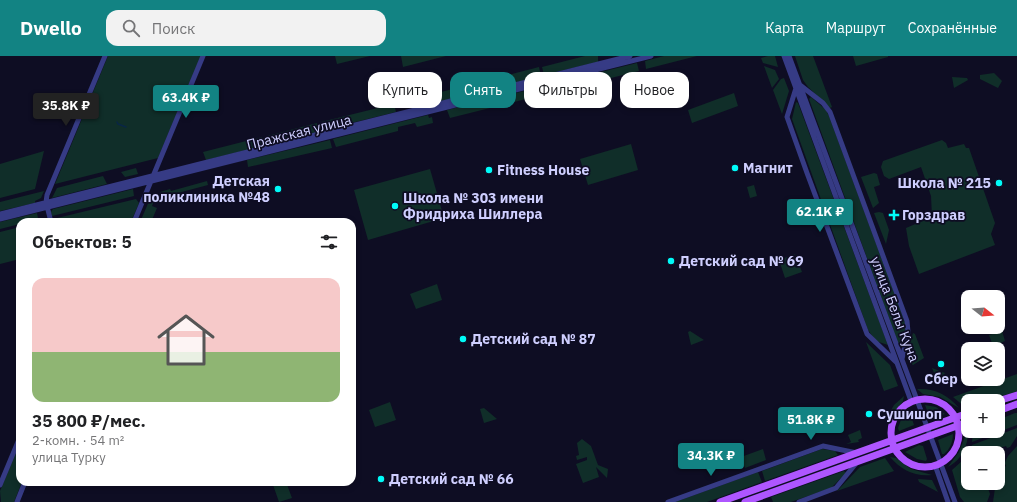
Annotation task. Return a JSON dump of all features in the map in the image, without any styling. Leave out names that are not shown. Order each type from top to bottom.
[{"type":"main road","points":[[1005,399],[1017,395]]},
{"type":"main road","points":[[914,400],[929,400],[941,403],[956,417],[959,434],[955,447],[951,454],[938,464],[924,466],[914,464],[905,459],[895,448],[892,440],[895,420],[903,408],[914,400]]},
{"type":"main road","points":[[1005,408],[1017,404]]},
{"type":"main road","points":[[720,502],[961,415]]},
{"type":"main road","points":[[745,502],[961,425]]},
{"type":"street","points":[[50,218],[47,196],[105,56]]},
{"type":"street","points":[[136,218],[203,56]]},
{"type":"street","name":"Пражская улица","points":[[0,219],[47,204],[154,175],[630,56]]},
{"type":"street","name":"Пражская улица","points":[[0,214],[151,181],[650,56]]},
{"type":"street","name":"улица Белы Куна","points":[[784,56],[798,87]]},
{"type":"street","name":"улица Белы Куна","points":[[789,56],[798,87],[899,361],[914,400],[930,435],[948,502]]},
{"type":"street","points":[[798,87],[823,103],[830,112],[882,251],[907,321],[908,332],[899,361],[867,334],[829,232],[787,117],[798,87]]},
{"type":"street","points":[[668,502],[823,446],[857,453]]},
{"type":"street","points":[[0,485],[16,447]]},
{"type":"street","points":[[799,502],[836,488],[858,461]]},
{"type":"street","name":"улица Белы Куна","points":[[938,464],[955,502]]},
{"type":"street","points":[[17,502],[23,486]]},
{"type":"green space","points":[[108,56],[201,56],[158,158],[55,184]]},
{"type":"green space","points":[[335,56],[370,56],[337,64]]},
{"type":"green space","points":[[401,56],[446,56],[403,67]]},
{"type":"green space","points":[[585,56],[598,56],[598,62],[556,72],[543,72],[542,67]]},
{"type":"green space","points":[[664,56],[697,56],[646,69],[645,61]]},
{"type":"green space","points":[[775,56],[778,67],[763,63],[761,58]]},
{"type":"green space","points":[[795,56],[813,56],[832,107],[830,108],[808,87],[803,80]]},
{"type":"green space","points":[[853,56],[888,56],[888,57],[856,66]]},
{"type":"green space","points":[[637,63],[639,71],[620,72],[620,76],[612,78],[612,72],[601,72]]},
{"type":"green space","points":[[764,66],[775,70],[779,79],[772,88]]},
{"type":"green space","points":[[539,67],[540,72],[524,72],[524,80],[516,82],[516,73]]},
{"type":"green space","points":[[994,73],[1002,81],[998,88],[980,79],[980,75]]},
{"type":"green space","points":[[952,77],[967,78],[968,80],[954,88]]},
{"type":"green space","points":[[784,78],[789,91],[782,114],[773,90],[781,79]]},
{"type":"green space","points":[[450,90],[450,99],[442,101],[442,92]]},
{"type":"green space","points":[[524,91],[524,100],[516,102],[516,93]]},
{"type":"green space","points":[[734,93],[738,106],[692,123],[688,110]]},
{"type":"green space","points":[[811,97],[826,110],[829,116],[905,322],[905,332],[902,342],[898,343],[809,99]]},
{"type":"green space","points":[[796,102],[798,103],[888,345],[876,341],[868,330],[792,119]]},
{"type":"green space","points":[[378,108],[395,108],[396,112],[323,130],[321,122]]},
{"type":"green space","points":[[455,108],[490,108],[450,118],[447,110]]},
{"type":"green space","points":[[428,115],[429,118],[432,117],[433,123],[417,127],[415,123],[398,127],[398,131],[336,147],[333,139]]},
{"type":"green space","points":[[317,123],[319,132],[267,145],[267,136]]},
{"type":"green space","points":[[262,137],[263,146],[206,160],[203,152]]},
{"type":"green space","points":[[330,140],[332,148],[248,167],[247,160]]},
{"type":"green space","points":[[942,140],[946,143],[948,148],[964,144],[966,148],[969,148],[995,223],[991,234],[995,245],[919,274],[909,246],[906,228],[932,217],[931,196],[921,167],[889,179],[884,176],[881,167],[883,161]]},
{"type":"green space","points":[[631,144],[638,170],[588,185],[580,159]]},
{"type":"green space","points":[[44,151],[35,189],[0,198],[0,164]]},
{"type":"green space","points":[[136,168],[138,174],[125,177],[121,172]]},
{"type":"green space","name":"Школа № 303 имени Фридриха Шиллера","points":[[430,169],[444,218],[368,240],[354,190]]},
{"type":"green space","points":[[874,173],[877,174],[880,185],[874,187],[879,203],[873,208],[861,177]]},
{"type":"green space","points":[[103,176],[107,184],[52,198],[57,188]]},
{"type":"green space","points":[[207,181],[208,185],[159,198],[160,192],[170,189],[171,191]]},
{"type":"green space","points":[[754,185],[757,196],[750,198],[747,187]]},
{"type":"green space","points":[[133,189],[134,196],[52,216],[51,212],[53,209]]},
{"type":"green space","points":[[44,191],[41,198],[35,201],[35,203],[0,211],[0,202]]},
{"type":"green space","points":[[136,199],[139,203],[133,218],[57,218]]},
{"type":"green space","points":[[150,199],[154,201],[152,206],[157,208],[153,218],[142,218]]},
{"type":"green space","points":[[37,213],[38,218],[16,218]]},
{"type":"green space","points":[[874,213],[883,213],[889,230],[886,244]]},
{"type":"green space","points":[[16,218],[16,225],[0,229],[0,222]]},
{"type":"green space","points":[[16,228],[16,260],[0,264],[0,232]]},
{"type":"green space","points":[[795,254],[802,272],[785,278],[779,260]]},
{"type":"green space","points":[[437,284],[442,300],[416,309],[410,294]]},
{"type":"green space","points":[[690,331],[704,340],[691,345],[688,332]]},
{"type":"green space","points":[[913,333],[915,334],[924,358],[913,365],[909,362],[908,350]]},
{"type":"green space","points":[[1003,334],[1005,341],[992,342],[989,335]]},
{"type":"green space","points":[[866,342],[890,365],[898,386],[884,391]]},
{"type":"green space","points":[[932,368],[945,373],[943,376],[935,375]]},
{"type":"green space","points":[[1017,374],[1017,391],[1005,395],[961,394],[984,386],[1005,386],[1005,378]]},
{"type":"green space","points":[[917,389],[941,393],[959,408],[940,397],[923,394]]},
{"type":"green space","points":[[961,394],[961,404],[953,397]]},
{"type":"green space","points":[[904,396],[903,401],[890,418],[887,417],[894,405]]},
{"type":"green space","points":[[390,402],[396,420],[375,427],[369,410]]},
{"type":"green space","points":[[925,405],[936,407],[945,414],[930,419]]},
{"type":"green space","points":[[484,408],[497,419],[484,423],[480,409]]},
{"type":"green space","points":[[909,410],[914,425],[899,431],[898,428],[902,417]]},
{"type":"green space","points":[[1017,413],[1017,425],[1005,430],[1005,417]]},
{"type":"green space","points":[[1017,428],[1017,436],[1010,447],[971,446],[991,438],[1005,438],[1005,433]]},
{"type":"green space","points":[[860,430],[862,438],[858,440],[859,442],[846,444],[851,442],[848,435]]},
{"type":"green space","points":[[953,434],[952,443],[946,452],[942,454],[938,440]]},
{"type":"green space","points":[[964,438],[967,438],[966,446],[961,446]]},
{"type":"green space","points":[[972,438],[983,438],[972,442]]},
{"type":"green space","points":[[582,439],[591,446],[598,465],[608,469],[607,478],[596,467],[599,477],[583,483],[576,464],[587,460],[587,457],[577,460],[576,456],[579,455],[577,443]]},
{"type":"green space","points":[[919,445],[923,446],[927,459],[926,461],[917,459],[905,452]]},
{"type":"green space","points":[[1017,446],[1017,502],[993,502],[995,490],[1005,490],[1005,462]]},
{"type":"green space","points":[[961,447],[961,456],[948,467]]},
{"type":"green space","points":[[763,449],[766,460],[745,468],[741,457]]},
{"type":"green space","points":[[822,449],[835,451],[838,455],[765,481],[762,471]]},
{"type":"green space","points":[[16,453],[16,486],[20,486],[14,502],[1,502],[0,491]]},
{"type":"green space","points":[[890,457],[896,458],[911,469],[932,475],[920,475],[909,472],[899,466]]},
{"type":"green space","points":[[885,458],[894,471],[837,491],[860,467]]},
{"type":"green space","points":[[961,462],[961,490],[989,490],[990,494],[987,502],[964,502],[960,497],[952,470]]},
{"type":"green space","points":[[844,471],[846,473],[831,488],[791,502],[773,502],[771,497]]},
{"type":"green space","points":[[758,472],[762,482],[707,502],[675,502]]},
{"type":"green space","points":[[918,479],[932,480],[938,492],[919,482]]},
{"type":"green space","points":[[273,486],[288,486],[292,498],[279,502]]},
{"type":"waterway","points":[[117,122],[118,124],[126,127]]},
{"type":"place","name":"Магнит","points":[[735,168]]},
{"type":"place","name":"Fitness House","points":[[489,170]]},
{"type":"place","name":"Школа № 215","points":[[999,183]]},
{"type":"place","name":"Детская поликлиника №48","points":[[278,189]]},
{"type":"place","name":"Школа № 303 имени Фридриха Шиллера","points":[[395,206]]},
{"type":"place","name":"Горздрав","points":[[894,215]]},
{"type":"place","name":"Детский сад № 69","points":[[671,261]]},
{"type":"place","name":"Детский сад № 87","points":[[463,339]]},
{"type":"place","name":"Сбер","points":[[941,364]]},
{"type":"place","name":"Сушишоп","points":[[869,414]]},
{"type":"place","name":"Детский сад № 66","points":[[381,479]]}]
